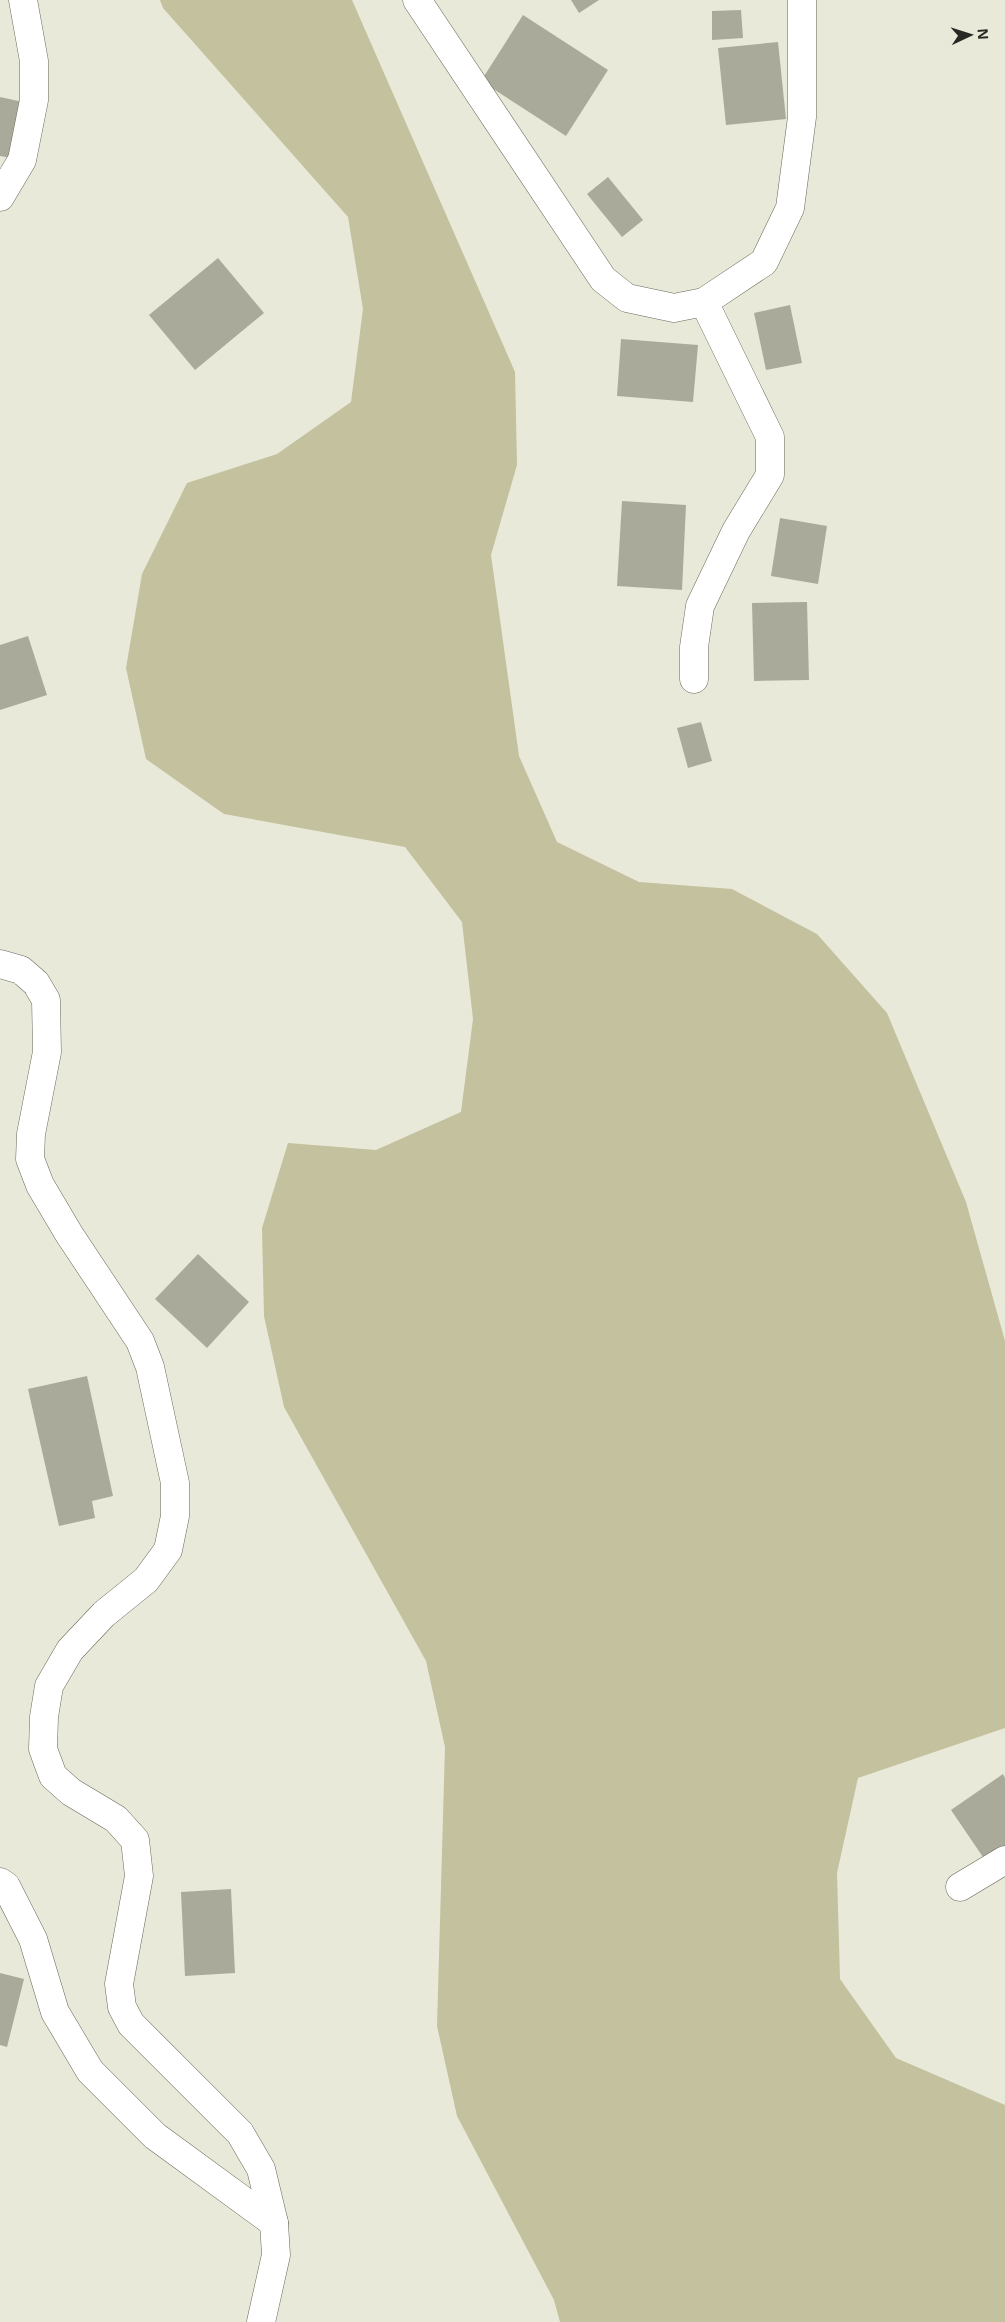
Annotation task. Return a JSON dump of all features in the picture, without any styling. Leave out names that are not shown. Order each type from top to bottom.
[{"type":"street","points":[[0,197],[22,160],[34,100],[34,61],[23,0]]},
{"type":"street","points":[[417,0],[603,279],[627,298],[674,308],[704,302],[764,262],[790,208],[802,118],[802,0]]},
{"type":"street","points":[[694,678],[694,647],[700,606],[736,532],[770,475],[770,437],[704,302]]},
{"type":"street","points":[[0,964],[21,970],[36,983],[46,1000],[47,1052],[31,1134],[30,1159],[40,1185],[64,1226],[140,1341],[150,1367],[175,1483],[175,1516],[168,1550],[146,1580],[104,1614],[70,1650],[49,1686],[44,1717],[43,1748],[52,1776],[72,1792],[116,1819],[135,1840],[140,1876],[119,1984],[122,2007],[131,2024],[240,2133],[261,2169],[274,2223],[276,2255],[261,2322]]},
{"type":"street","points":[[960,1887],[1005,1860]]},
{"type":"street","points":[[0,1882],[6,1886],[33,1939],[55,2012],[90,2071],[155,2136],[274,2223]]},
{"type":"shaded area","points":[[160,0],[352,0],[515,372],[517,465],[491,555],[519,756],[557,842],[639,882],[732,889],[817,934],[887,1013],[966,1202],[1005,1341],[1005,1728],[858,1778],[837,1873],[840,1979],[896,2058],[1005,2105],[1005,2322],[560,2322],[554,2300],[457,2116],[437,2026],[445,1747],[426,1661],[284,1407],[264,1316],[262,1228],[288,1143],[376,1150],[461,1112],[473,1019],[462,922],[405,847],[224,814],[146,759],[126,668],[142,574],[187,483],[277,454],[351,402],[363,309],[348,217],[163,8]]},
{"type":"building","points":[[571,0],[599,0],[579,13]]},
{"type":"building","points":[[741,10],[743,38],[712,40],[712,11]]},
{"type":"building","points":[[523,15],[608,70],[566,136],[481,81]]},
{"type":"building","points":[[778,42],[786,119],[726,125],[718,48]]},
{"type":"building","points":[[0,97],[23,102],[12,158],[0,156]]},
{"type":"building","points":[[608,177],[643,220],[622,237],[587,194]]},
{"type":"building","points":[[218,258],[264,313],[195,370],[149,315]]},
{"type":"building","points":[[790,305],[802,363],[766,370],[754,313]]},
{"type":"building","points":[[621,339],[698,345],[693,402],[617,396]]},
{"type":"building","points":[[622,501],[686,505],[682,590],[617,586]]},
{"type":"building","points":[[780,518],[827,526],[818,584],[771,576]]},
{"type":"building","points":[[807,602],[809,680],[754,681],[752,603]]},
{"type":"building","points":[[28,636],[47,695],[0,710],[0,645]]},
{"type":"building","points":[[701,722],[712,761],[688,768],[677,728]]},
{"type":"building","points":[[198,1254],[249,1302],[207,1348],[155,1299]]},
{"type":"building","points":[[87,1376],[113,1496],[92,1501],[95,1518],[59,1526],[28,1389]]},
{"type":"building","points":[[1003,1774],[1005,1778],[1005,1846],[985,1860],[951,1810]]},
{"type":"building","points":[[231,1889],[235,1973],[185,1976],[181,1892]]},
{"type":"building","points":[[0,1973],[24,1979],[7,2047],[0,2045]]}]
